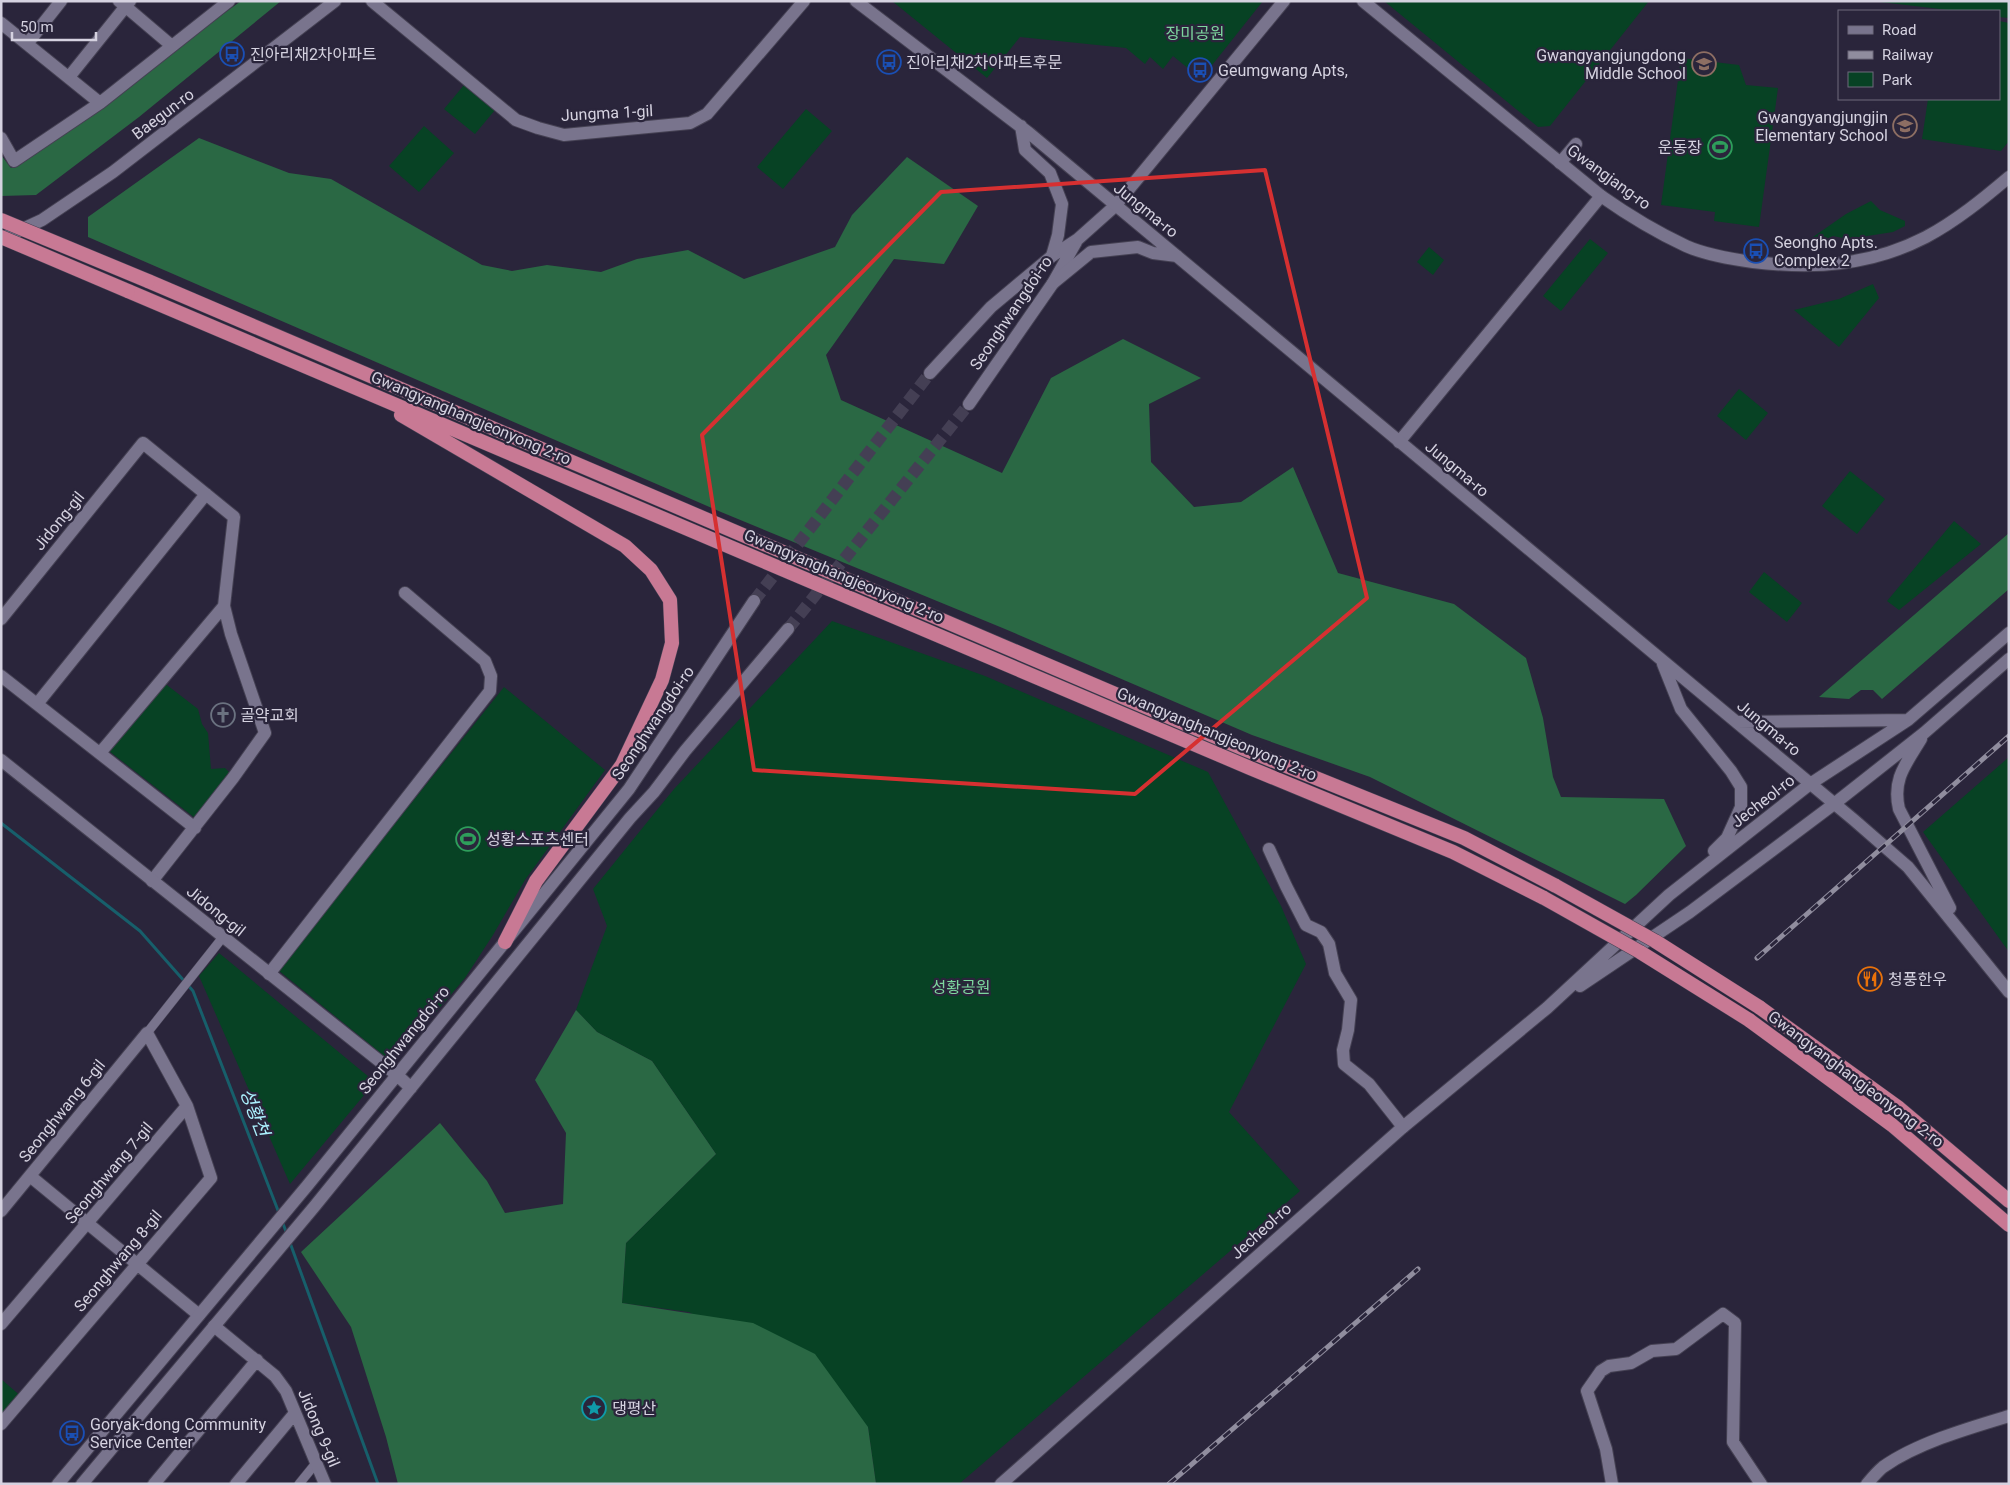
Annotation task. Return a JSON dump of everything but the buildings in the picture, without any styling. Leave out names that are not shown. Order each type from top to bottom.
[{"type":"highway","name":"Gwangyanghangjeonyong 2-ro","points":[[1,220],[148,281],[1234,746],[1464,838],[1556,886],[1654,941],[1759,1007],[1899,1108],[2009,1201]]},
{"type":"highway","name":"Gwangyanghangjeonyong 2-ro","points":[[1,238],[1240,764],[1453,852],[1544,898],[1640,952],[1749,1020],[1892,1125],[2009,1225]]},
{"type":"highway","points":[[350,385],[625,546],[651,570],[670,600],[672,643],[662,680],[639,732],[622,765],[536,881],[505,942]]},
{"type":"street","points":[[27,44],[61,1]]},
{"type":"street","points":[[1,138],[14,161],[100,103],[229,1]]},
{"type":"street","name":"Baegun-ro","points":[[1,238],[42,220],[113,172],[335,1]]},
{"type":"street","name":"Jungma 1-gil","points":[[372,1],[516,120],[564,135],[690,123],[708,114],[804,1]]},
{"type":"street","name":"Jungma-ro","points":[[856,1],[1021,126],[1737,722],[1908,867],[2009,992]]},
{"type":"street","name":"Seonghwangdoi-ro","points":[[930,373],[991,307],[1052,256],[1078,239],[1115,206],[1284,1]]},
{"type":"street","name":"Gwangjang-ro","points":[[1363,1],[1601,196],[1633,218],[1688,246],[1741,260],[1780,265],[1814,266],[1849,263],[1872,257],[1925,237],[1957,218],[2009,177]]},
{"type":"street","points":[[69,78],[125,3],[172,46]]},
{"type":"street","points":[[1,23],[100,103]]},
{"type":"street","points":[[1021,126],[1025,150],[1050,173],[1062,204],[1058,235],[1052,256]]},
{"type":"street","points":[[1560,163],[1576,144]]},
{"type":"street","points":[[1399,442],[1601,196]]},
{"type":"street","name":"Seonghwangdoi-ro","points":[[968,404],[1053,283],[1078,239]]},
{"type":"street","points":[[1053,283],[1090,252],[1138,247],[1153,253],[1177,256]]},
{"type":"street","name":"Jidong-gil","points":[[1,619],[143,443],[206,494]]},
{"type":"street","points":[[38,704],[206,494],[234,517],[224,606],[265,733],[195,828],[152,881]]},
{"type":"street","points":[[269,974],[490,691],[491,676],[485,661],[404,593]]},
{"type":"street","name":"Seonghwangdoi-ro","points":[[58,1484],[307,1186],[629,789],[754,601]]},
{"type":"street","points":[[100,754],[224,606]]},
{"type":"street","points":[[82,1484],[314,1206],[630,818],[654,792],[788,629]]},
{"type":"street","name":"Jecheol-ro","points":[[1001,1484],[1403,1127],[1547,1008],[1669,895],[1810,784],[1908,720],[2009,633]]},
{"type":"street","name":"Jecheol-ro","points":[[1547,1008],[1690,912],[1834,804],[1924,733],[2009,659]]},
{"type":"street","points":[[1662,661],[1681,708],[1731,771],[1741,787],[1741,807],[1727,838],[1669,895]]},
{"type":"street","points":[[1,676],[195,828]]},
{"type":"street","points":[[1737,722],[1908,720]]},
{"type":"street","points":[[1924,733],[1899,777],[1896,794],[1899,809],[1962,932]]},
{"type":"street","name":"Jidong-gil","points":[[1,760],[411,1088]]},
{"type":"street","points":[[1269,848],[1306,925],[1321,932],[1329,944],[1335,973],[1351,1000],[1348,1030],[1343,1050],[1344,1064],[1369,1084],[1403,1127]]},
{"type":"street","points":[[187,1106],[151,1028],[223,937]]},
{"type":"street","name":"Seonghwang 6-gil","points":[[1,1211],[151,1028]]},
{"type":"street","name":"Seonghwang 7-gil","points":[[1,1324],[187,1106]]},
{"type":"street","name":"Seonghwang 8-gil","points":[[1,1424],[211,1178],[187,1106]]},
{"type":"street","points":[[30,1176],[199,1315]]},
{"type":"street","points":[[1612,1484],[1606,1449],[1587,1391],[1601,1371],[1610,1366],[1631,1363],[1652,1351],[1676,1349],[1723,1314],[1735,1323],[1733,1442],[1761,1484]]},
{"type":"street","name":"Jidong 9-gil","points":[[214,1326],[275,1376],[286,1391],[325,1484]]},
{"type":"street","points":[[154,1484],[257,1360]]},
{"type":"street","points":[[236,1484],[295,1413]]},
{"type":"street","points":[[1867,1484],[1882,1468],[1908,1453],[1966,1429],[2009,1416]]},
{"type":"street","points":[[299,1484],[316,1463]]},
{"type":"highlighted area","points":[[1265,170],[1367,598],[1135,794],[754,770],[702,435],[941,192]]},
{"type":"green space","points":[[241,1],[281,1],[139,117],[36,195],[1,196],[1,155],[11,168]]},
{"type":"green space","name":"장미공원","points":[[892,1],[1263,1],[1201,79],[1173,56],[1163,69],[1150,57],[1145,64],[1126,48],[1020,37],[987,78]]},
{"type":"green space","points":[[1384,1],[1649,1],[1550,126],[1538,127]]},
{"type":"green space","points":[[1872,1],[2009,1],[2009,18],[2000,17],[2000,10],[1948,10]]},
{"type":"green space","points":[[2000,21],[2009,23],[2009,141],[2001,151],[1922,139],[1928,100],[2000,100]]},
{"type":"green space","name":"운동장","points":[[1681,58],[1739,65],[1746,85],[1778,88],[1759,227],[1714,221],[1715,212],[1661,205]]},
{"type":"green space","points":[[464,85],[495,110],[475,134],[444,109]]},
{"type":"green space","points":[[806,109],[832,131],[783,189],[757,167]]},
{"type":"green space","points":[[424,126],[454,153],[419,192],[389,166]]},
{"type":"green space","points":[[199,138],[289,173],[331,179],[482,265],[512,271],[547,265],[601,272],[637,259],[688,250],[744,279],[835,247],[852,215],[907,157],[978,206],[944,264],[894,259],[826,355],[841,400],[1002,473],[1051,378],[1123,339],[1201,378],[1149,404],[1151,462],[1194,507],[1241,502],[1293,467],[1338,573],[1454,604],[1526,658],[1543,718],[1553,777],[1561,797],[1664,799],[1686,846],[1625,904],[1370,777],[1252,735],[1005,629],[721,512],[88,237],[88,217]]},
{"type":"green space","points":[[1871,201],[1880,210],[1905,221],[1905,226],[1893,232],[1848,239],[1833,236],[1814,245],[1800,246],[1846,214]]},
{"type":"green space","points":[[1590,239],[1608,253],[1561,311],[1543,296]]},
{"type":"green space","points":[[1429,247],[1444,260],[1433,275],[1417,262]]},
{"type":"green space","points":[[1873,284],[1879,298],[1839,347],[1794,310],[1839,299]]},
{"type":"green space","points":[[1739,389],[1768,413],[1746,440],[1717,416]]},
{"type":"green space","points":[[1850,471],[1885,499],[1857,534],[1822,506]]},
{"type":"green space","points":[[1954,521],[1981,544],[1899,610],[1887,601]]},
{"type":"green space","points":[[2009,533],[2009,589],[1882,699],[1873,690],[1861,690],[1849,699],[1819,697]]},
{"type":"green space","points":[[1764,572],[1802,603],[1787,622],[1749,592]]},
{"type":"green space","name":"성황공원","points":[[832,621],[985,676],[1208,772],[1281,906],[1306,964],[1229,1112],[1300,1191],[959,1484],[876,1484],[868,1427],[689,1312],[622,1303],[626,1243],[716,1154],[652,1061],[597,1032],[576,1010],[607,926],[593,889],[674,789]]},
{"type":"green space","points":[[163,682],[198,709],[202,724],[208,733],[211,769],[225,768],[229,772],[195,818],[109,751]]},
{"type":"green space","name":"성황스포츠센터","points":[[504,687],[605,770],[525,880],[465,978],[393,1063],[278,970]]},
{"type":"green space","points":[[2009,757],[2009,952],[1923,832]]},
{"type":"green space","points":[[219,953],[375,1082],[290,1184],[199,976]]},
{"type":"green space","points":[[576,1010],[597,1032],[652,1061],[716,1154],[626,1243],[622,1303],[753,1323],[815,1354],[868,1427],[876,1484],[398,1484],[386,1437],[351,1327],[301,1252],[440,1123],[487,1181],[505,1213],[563,1204],[566,1133],[535,1080]]},
{"type":"green space","points":[[1,1379],[23,1398],[1,1424]]},
{"type":"waterway","name":"성황천","points":[[1,823],[140,931],[193,991],[279,1213]]},
{"type":"waterway","name":"성황천","points":[[282,1221],[287,1234]]},
{"type":"waterway","name":"성황천","points":[[289,1240],[378,1484]]},
{"type":"tunnel","points":[[754,601],[930,373]]},
{"type":"tunnel","points":[[788,629],[969,404]]},
{"type":"railway","points":[[1757,958],[2009,736]]},
{"type":"railway","points":[[1169,1484],[1418,1269]]},
{"type":"place","name":"진아리채2차아파트","points":[[232,54]]},
{"type":"place","name":"진아리채2차아파트후문","points":[[889,62]]},
{"type":"place","name":"Gwangyangjungdong Middle School","points":[[1704,64]]},
{"type":"place","name":"Geumgwang Apts,","points":[[1200,70]]},
{"type":"place","name":"Gwangyangjungjin Elementary School","points":[[1905,126]]},
{"type":"place","name":"운동장","points":[[1720,147]]},
{"type":"place","name":"Seongho Apts. Complex 2","points":[[1756,251]]},
{"type":"place","name":"골약교회","points":[[223,715]]},
{"type":"place","name":"성황스포츠센터","points":[[468,839]]},
{"type":"place","name":"청풍한우","points":[[1870,979]]},
{"type":"place","name":"댕평산","points":[[594,1408]]},
{"type":"place","name":"Goryak-dong Community Service Center","points":[[72,1433]]}]
